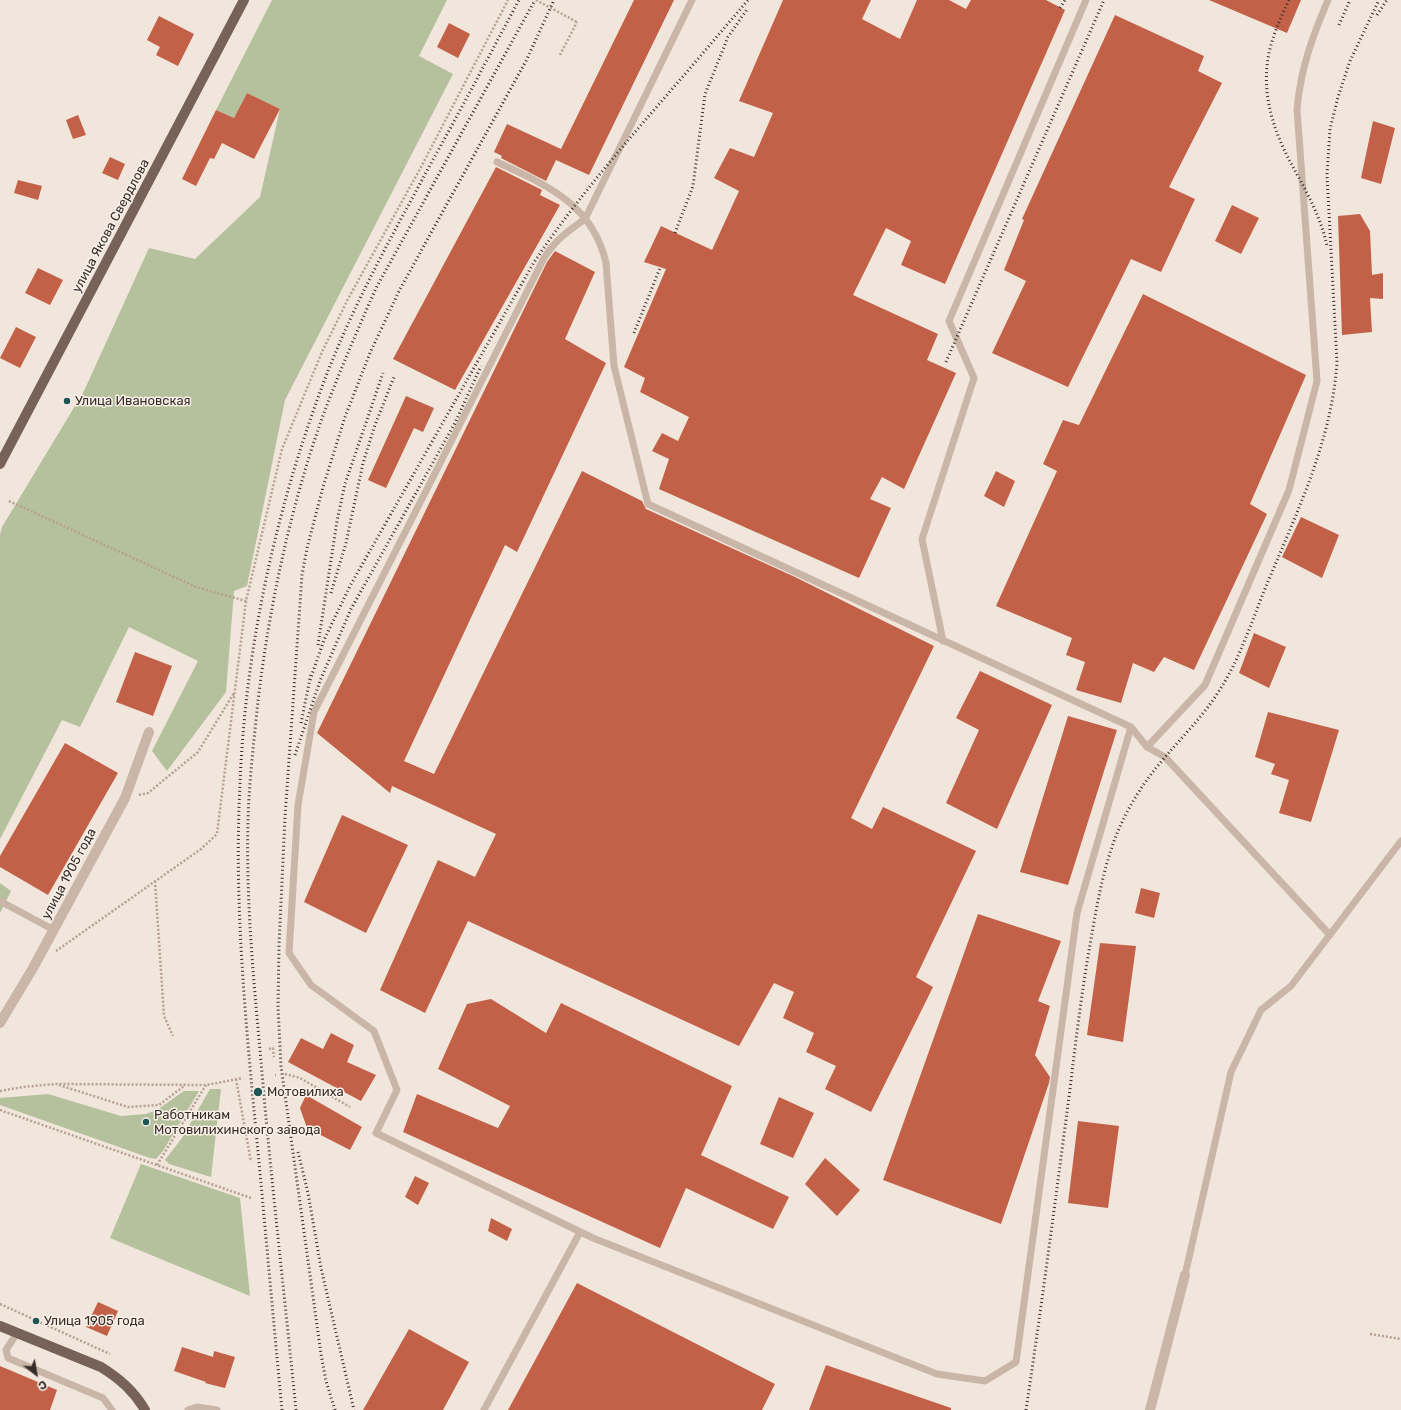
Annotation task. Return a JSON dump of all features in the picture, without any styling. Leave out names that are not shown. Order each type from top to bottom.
[{"type":"main road","name":"улица Якова Свердлова","points":[[0,464],[244,0]]},
{"type":"main road","points":[[0,1326],[101,1367],[129,1388],[138,1398],[145,1410]]},
{"type":"street","name":"улица 1905 года","points":[[0,1023],[33,968],[125,798],[149,732]]},
{"type":"street","points":[[1150,1410],[1185,1275]]},
{"type":"lane","points":[[692,0],[585,219],[557,240],[550,247],[544,258],[314,712],[298,806],[289,953],[311,985],[374,1031],[397,1090],[376,1133],[593,1238],[937,1374],[985,1381],[1016,1362],[1077,914],[1131,728]]},
{"type":"lane","points":[[943,641],[922,539],[974,378],[949,321],[1086,0]]},
{"type":"lane","points":[[1147,747],[1205,685],[1290,490],[1317,381],[1297,109],[1299,85],[1306,55],[1328,0]]},
{"type":"lane","points":[[497,162],[548,186],[570,203],[585,219],[602,248],[606,263],[614,366],[648,504],[1131,728],[1147,747],[1165,757],[1330,935]]},
{"type":"lane","points":[[1185,1275],[1231,1072],[1261,1010],[1291,986],[1401,841]]},
{"type":"lane","points":[[0,900],[54,930]]},
{"type":"lane","points":[[484,1410],[580,1232]]},
{"type":"lane","points":[[17,1334],[6,1350],[8,1358],[103,1398],[112,1410]]},
{"type":"lane","points":[[188,1410],[197,1407],[217,1410]]},
{"type":"path","points":[[52,954],[201,849],[217,834],[246,601],[282,448],[322,352],[348,299],[420,169],[508,0]]},
{"type":"path","points":[[536,0],[577,22],[560,55]]},
{"type":"path","points":[[9,501],[196,587],[246,601]]},
{"type":"path","points":[[125,798],[148,793],[198,752],[235,691]]},
{"type":"path","points":[[155,881],[164,1016],[172,1036]]},
{"type":"path","points":[[269,1048],[273,1048],[274,1057]]},
{"type":"path","points":[[285,1074],[300,1078],[350,1107]]},
{"type":"path","points":[[0,1091],[23,1086],[55,1084],[206,1085],[243,1078]]},
{"type":"path","points":[[236,1079],[251,1162]]},
{"type":"path","points":[[55,1084],[128,1108],[160,1105],[184,1086]]},
{"type":"path","points":[[158,1164],[206,1085]]},
{"type":"path","points":[[0,1110],[150,1163],[158,1164],[251,1198]]},
{"type":"path","points":[[0,1304],[110,1354]]},
{"type":"path","points":[[1370,1334],[1401,1339]]},
{"type":"green space","points":[[272,0],[447,0],[419,56],[453,74],[285,400],[247,586],[234,591],[226,692],[167,771],[152,751],[198,661],[129,627],[80,727],[62,720],[0,839],[0,535],[2,527],[84,391],[149,248],[195,259],[260,197],[280,109],[247,93],[234,118],[216,110]]},
{"type":"green space","points":[[0,883],[11,891],[0,913]]},
{"type":"green space","points":[[210,1089],[221,1089],[211,1177],[169,1164],[165,1160],[182,1138]]},
{"type":"green space","points":[[184,1091],[199,1091],[163,1151],[156,1159],[0,1105],[0,1098],[48,1094],[121,1116],[146,1114],[157,1110]]},
{"type":"green space","points":[[141,1164],[240,1198],[250,1296],[110,1238]]},
{"type":"building","points":[[634,0],[674,0],[589,175],[556,160],[546,181],[501,158],[502,156],[494,152],[507,124],[561,149]]},
{"type":"building","points":[[783,0],[871,0],[862,19],[900,39],[917,0],[949,0],[966,9],[971,0],[1046,0],[1065,10],[945,284],[901,265],[911,241],[886,228],[853,295],[938,334],[927,360],[956,373],[904,489],[882,477],[870,499],[891,508],[859,578],[659,489],[669,459],[652,451],[662,433],[678,441],[689,417],[640,392],[645,378],[624,367],[666,269],[644,262],[661,226],[712,250],[739,191],[714,178],[730,148],[754,157],[773,113],[739,101]]},
{"type":"building","points":[[1209,0],[1301,0],[1287,33]]},
{"type":"building","points":[[1115,15],[1204,56],[1198,71],[1222,83],[1169,187],[1195,199],[1161,272],[1131,259],[1068,387],[992,353],[1026,281],[1004,270],[1024,220],[1022,219]]},
{"type":"building","points":[[159,16],[194,34],[178,66],[156,55],[160,47],[147,40]]},
{"type":"building","points":[[449,23],[470,34],[458,58],[437,47]]},
{"type":"building","points":[[247,93],[280,109],[254,159],[222,143],[214,159],[210,158],[196,186],[182,179],[216,110],[234,118]]},
{"type":"building","points":[[78,115],[86,135],[73,139],[66,120]]},
{"type":"building","points":[[1373,121],[1395,128],[1381,184],[1361,178]]},
{"type":"building","points":[[110,157],[125,164],[118,180],[102,173]]},
{"type":"building","points":[[496,167],[542,190],[540,195],[560,205],[455,390],[393,359]]},
{"type":"building","points":[[18,180],[42,186],[38,200],[14,193]]},
{"type":"building","points":[[1232,205],[1259,218],[1241,254],[1215,241]]},
{"type":"building","points":[[1360,214],[1370,231],[1372,275],[1383,273],[1383,299],[1370,298],[1372,332],[1342,335],[1338,216]]},
{"type":"building","points":[[555,251],[595,272],[565,339],[606,363],[517,552],[505,545],[404,761],[434,774],[582,471],[642,501],[646,509],[795,577],[934,646],[851,818],[872,829],[883,807],[976,851],[916,977],[933,987],[871,1112],[825,1089],[836,1066],[806,1052],[814,1033],[783,1018],[794,992],[774,983],[739,1046],[468,921],[425,1013],[380,990],[438,860],[475,877],[496,834],[392,786],[390,793],[317,733],[547,262]]},
{"type":"building","points":[[38,268],[63,280],[50,305],[25,293]]},
{"type":"building","points":[[1143,294],[1306,375],[1250,504],[1267,514],[1194,670],[1164,657],[1154,672],[1133,663],[1121,703],[1076,690],[1085,662],[1066,655],[1072,638],[996,606],[1057,471],[1043,464],[1063,420],[1079,425]]},
{"type":"building","points":[[16,327],[36,337],[20,368],[0,358]]},
{"type":"building","points":[[406,396],[434,408],[423,432],[414,428],[386,488],[368,480]]},
{"type":"building","points":[[996,471],[1015,481],[1004,507],[984,496]]},
{"type":"building","points":[[1301,517],[1339,535],[1322,578],[1282,557]]},
{"type":"building","points":[[1254,633],[1286,647],[1269,688],[1239,673]]},
{"type":"building","points":[[135,652],[172,666],[153,716],[116,702]]},
{"type":"building","points":[[980,671],[1052,705],[997,829],[946,803],[979,730],[956,718]]},
{"type":"building","points":[[1268,712],[1339,730],[1311,822],[1279,813],[1289,780],[1271,774],[1275,764],[1255,757]]},
{"type":"building","points":[[1068,716],[1117,730],[1068,885],[1020,872]]},
{"type":"building","points":[[65,743],[118,773],[48,895],[0,867],[0,856]]},
{"type":"building","points":[[342,815],[408,845],[366,933],[304,902]]},
{"type":"building","points":[[1141,888],[1160,893],[1154,918],[1135,913]]},
{"type":"building","points":[[978,914],[1061,941],[1038,1001],[1050,1006],[1035,1055],[1050,1077],[1049,1083],[1001,1224],[883,1180]]},
{"type":"building","points":[[1100,943],[1136,946],[1123,1042],[1087,1035]]},
{"type":"building","points":[[491,999],[546,1033],[561,1003],[732,1086],[701,1155],[789,1197],[773,1229],[686,1188],[660,1248],[403,1132],[417,1094],[498,1128],[510,1106],[438,1069],[467,1004]]},
{"type":"building","points":[[331,1033],[354,1045],[347,1062],[376,1075],[361,1101],[288,1062],[301,1038],[323,1049]]},
{"type":"building","points":[[306,1095],[362,1127],[350,1150],[307,1128],[300,1108]]},
{"type":"building","points":[[779,1097],[814,1113],[793,1158],[760,1144]]},
{"type":"building","points":[[1078,1121],[1119,1126],[1108,1208],[1068,1203]]},
{"type":"building","points":[[825,1158],[860,1190],[837,1216],[805,1184]]},
{"type":"building","points":[[415,1176],[429,1183],[418,1205],[405,1197]]},
{"type":"building","points":[[491,1218],[512,1229],[507,1241],[488,1231]]},
{"type":"building","points":[[577,1283],[775,1384],[762,1410],[508,1410]]},
{"type":"building","points":[[98,1302],[118,1311],[107,1336],[86,1327]]},
{"type":"building","points":[[409,1329],[469,1362],[443,1410],[363,1410]]},
{"type":"building","points":[[182,1347],[213,1357],[214,1351],[235,1357],[225,1388],[205,1383],[206,1382],[174,1371]]},
{"type":"building","points":[[826,1365],[951,1408],[951,1410],[809,1410]]},
{"type":"building","points":[[0,1366],[57,1390],[50,1410],[0,1410]]},
{"type":"railway","points":[[282,1410],[248,1044],[238,871],[243,735],[255,636],[264,586],[288,489],[319,395],[331,364],[372,273],[519,0]]},
{"type":"railway","points":[[296,1410],[264,1095],[253,964],[248,879],[249,791],[258,701],[272,607],[285,545],[301,484],[332,391],[349,350],[376,288],[535,0]]},
{"type":"railway","points":[[335,1410],[326,1381],[321,1354],[281,1066],[278,1007],[279,945],[285,817],[302,575],[307,548],[323,487],[345,417],[370,353],[400,289],[526,61],[554,0]]},
{"type":"railway","points":[[310,680],[324,640],[350,586],[533,264],[573,207],[602,171],[748,0]]},
{"type":"railway","points":[[1060,8],[1065,0]]},
{"type":"railway","points":[[946,362],[1104,0]]},
{"type":"railway","points":[[1289,0],[1271,45],[1266,76],[1267,92],[1273,122],[1285,151],[1312,204],[1321,225],[1327,246]]},
{"type":"railway","points":[[1339,25],[1350,0]]},
{"type":"railway","points":[[1026,1410],[1049,1250],[1082,995],[1104,874],[1116,836],[1126,814],[1144,784],[1158,765],[1194,725],[1207,708],[1219,691],[1233,666],[1301,503],[1321,448],[1334,391],[1337,362],[1327,175],[1330,129],[1338,97],[1350,61],[1379,0]]},
{"type":"railway","points":[[1377,15],[1387,0]]},
{"type":"railway","points":[[675,233],[693,186],[705,94],[728,37],[748,8]]},
{"type":"railway","points":[[634,333],[660,268]]},
{"type":"railway","points":[[295,755],[320,681],[351,609],[455,423],[481,366]]},
{"type":"railway","points":[[318,645],[337,521],[345,484],[383,373]]},
{"type":"railway","points":[[331,593],[346,543],[363,463],[375,425],[394,377]]},
{"type":"railway","points":[[301,723],[311,674]]},
{"type":"railway","points":[[298,1152],[308,1193],[321,1268],[354,1410]]},
{"type":"place","name":"Улица Ивановская","points":[[67,401]]},
{"type":"place","name":"Мотовилиха","points":[[258,1092]]},
{"type":"place","name":"Работникам Мотовилихинского завода","points":[[146,1122]]},
{"type":"place","name":"Улица 1905 года","points":[[36,1321]]}]
